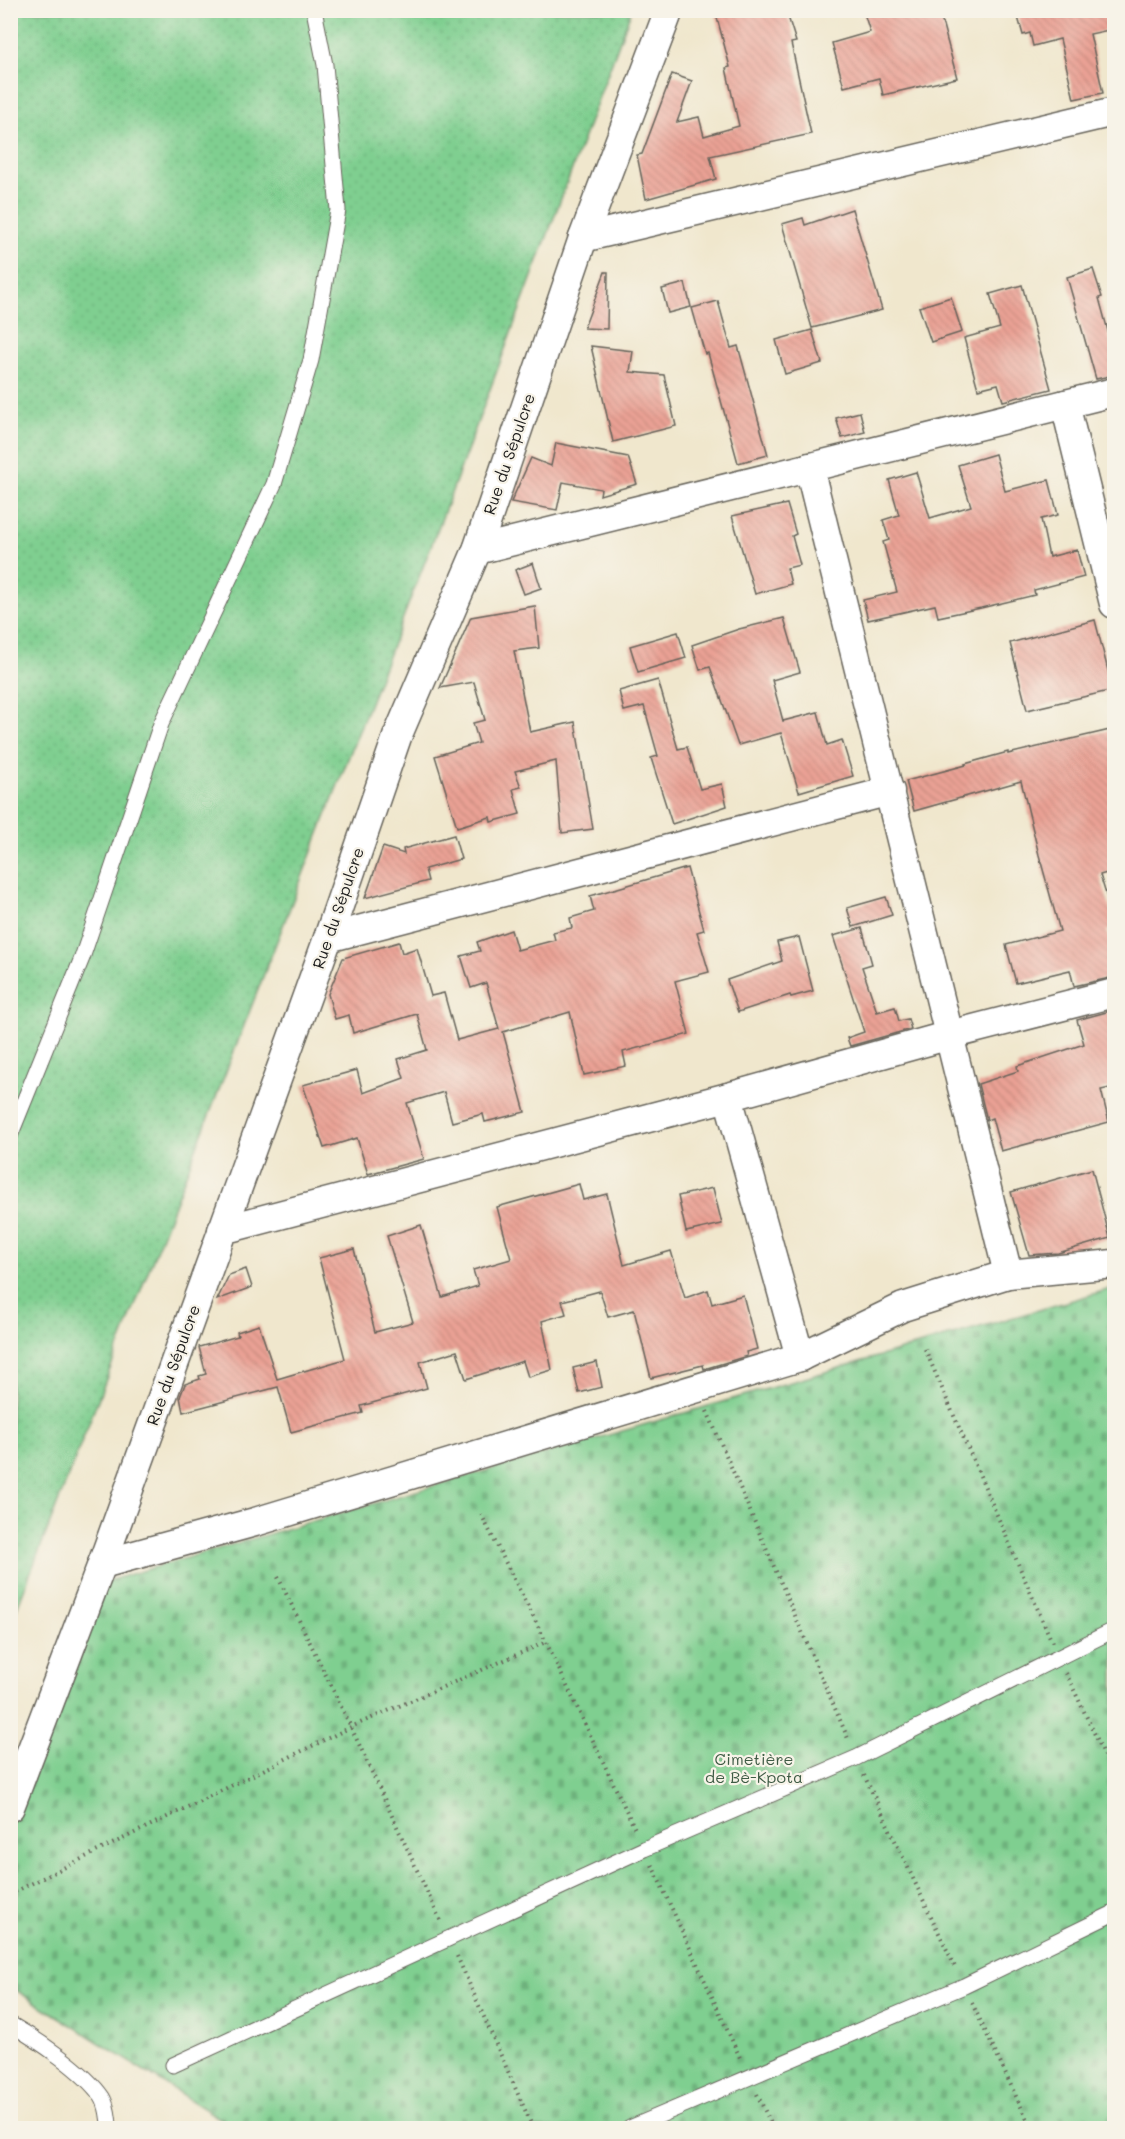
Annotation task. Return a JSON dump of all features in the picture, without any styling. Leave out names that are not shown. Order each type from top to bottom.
[{"type":"street","name":"Rue du Sépulcre","points":[[10,1807],[102,1564],[328,938],[397,736],[477,550],[583,238],[669,10]]},
{"type":"street","points":[[583,238],[1114,112]]},
{"type":"street","points":[[477,550],[1114,392]]},
{"type":"street","points":[[1065,404],[1114,604]]},
{"type":"street","points":[[809,467],[1008,1274]]},
{"type":"street","points":[[328,938],[890,791]]},
{"type":"street","points":[[222,1230],[1114,993]]},
{"type":"street","points":[[728,1097],[800,1357]]},
{"type":"street","points":[[102,1564],[278,1516],[800,1357],[903,1307],[1008,1274],[1114,1264]]},
{"type":"lane","points":[[10,1136],[82,958],[161,724],[274,484],[311,360],[338,210],[325,65],[314,10]]},
{"type":"lane","points":[[173,2065],[644,1849],[856,1758],[1114,1630]]},
{"type":"lane","points":[[630,2128],[750,2079],[964,1986],[1114,1913]]},
{"type":"lane","points":[[10,2024],[28,2034],[86,2079],[103,2099],[109,2128]]},
{"type":"path","points":[[926,1348],[1059,1659],[1114,1775]]},
{"type":"path","points":[[481,1514],[546,1642],[773,2128]]},
{"type":"path","points":[[278,1577],[351,1727],[533,2128]]},
{"type":"path","points":[[10,1893],[351,1727],[546,1642]]},
{"type":"green space","points":[[11,11],[631,11],[442,518],[11,1623]]},
{"type":"green space","name":"Cimetière de Bè-Kpota","points":[[1114,1288],[1114,2128],[235,2128],[11,1987],[10,1828],[107,1581]]},
{"type":"building","points":[[715,10],[786,10],[796,42],[791,43],[811,134],[710,156],[716,179],[646,199],[637,155],[642,154],[672,74],[692,81],[677,122],[699,117],[704,136],[739,126],[726,68],[730,67]]},
{"type":"building","points":[[863,10],[939,10],[957,78],[883,95],[879,78],[844,87],[832,43],[870,32]]},
{"type":"building","points":[[1016,10],[1105,10],[1109,30],[1090,34],[1103,93],[1074,99],[1060,39],[1033,46],[1030,33],[1023,35]]},
{"type":"building","points":[[852,209],[882,310],[812,328],[782,224],[803,218],[805,225]]},
{"type":"building","points":[[1093,269],[1102,297],[1099,298],[1114,353],[1114,375],[1096,379],[1067,277]]},
{"type":"building","points":[[605,272],[608,272],[607,329],[584,328]]},
{"type":"building","points":[[685,283],[691,307],[668,313],[662,289]]},
{"type":"building","points":[[1022,285],[1051,389],[1003,401],[998,384],[978,389],[964,338],[1000,328],[990,294]]},
{"type":"building","points":[[951,297],[962,332],[931,342],[919,307]]},
{"type":"building","points":[[718,301],[731,348],[738,346],[768,455],[738,463],[708,353],[705,354],[692,308]]},
{"type":"building","points":[[812,330],[822,363],[785,374],[776,340]]},
{"type":"building","points":[[591,346],[633,351],[630,372],[664,375],[676,426],[613,442]]},
{"type":"building","points":[[860,412],[865,432],[842,438],[836,418]]},
{"type":"building","points":[[556,443],[628,457],[637,484],[600,495],[601,489],[563,482],[557,510],[511,502],[531,458],[551,466]]},
{"type":"building","points":[[995,454],[1005,491],[1049,480],[1058,515],[1041,519],[1049,557],[1077,550],[1084,577],[1034,590],[1035,595],[938,617],[935,605],[868,620],[863,600],[897,592],[883,542],[889,540],[883,520],[899,515],[889,480],[916,472],[930,518],[971,506],[958,465]]},
{"type":"building","points":[[787,504],[796,534],[792,536],[800,565],[787,568],[791,584],[755,594],[732,516]]},
{"type":"building","points":[[533,563],[541,588],[524,594],[515,570]]},
{"type":"building","points":[[535,606],[539,648],[514,651],[530,732],[575,722],[593,829],[562,833],[556,761],[515,771],[521,787],[513,789],[520,814],[491,822],[490,817],[457,827],[435,756],[479,743],[473,723],[485,720],[474,682],[440,688],[471,617]]},
{"type":"building","points":[[784,618],[800,672],[772,680],[783,721],[818,712],[827,745],[842,740],[853,776],[799,792],[781,733],[738,745],[710,667],[700,670],[692,645],[739,629]]},
{"type":"building","points":[[1095,620],[1113,690],[1027,710],[1010,643]]},
{"type":"building","points":[[678,632],[686,658],[638,672],[630,646]]},
{"type":"building","points":[[658,680],[678,749],[687,747],[700,789],[722,784],[727,806],[672,824],[651,758],[658,756],[644,706],[624,711],[619,691]]},
{"type":"building","points":[[1114,729],[1114,871],[1100,875],[1114,920],[1114,928],[1107,931],[1114,953],[1114,977],[1074,986],[1070,970],[1016,983],[1006,945],[1060,931],[1021,781],[914,811],[906,781],[1008,752],[1008,754]]},
{"type":"building","points":[[454,835],[461,859],[425,869],[428,881],[365,898],[383,847],[404,854],[403,849]]},
{"type":"building","points":[[687,868],[704,930],[697,932],[709,972],[675,981],[689,1034],[623,1052],[626,1066],[584,1075],[570,1012],[503,1032],[525,1112],[485,1122],[483,1114],[452,1122],[444,1092],[407,1103],[424,1159],[368,1174],[357,1138],[324,1148],[303,1085],[357,1070],[363,1093],[404,1078],[398,1059],[427,1050],[417,1014],[353,1033],[349,1015],[335,1019],[328,994],[343,958],[399,942],[402,953],[417,948],[431,996],[444,993],[457,1040],[499,1029],[486,983],[471,988],[461,956],[480,951],[477,942],[511,930],[517,950],[555,940],[553,932],[572,928],[570,918],[594,911],[590,896]]},
{"type":"building","points":[[886,897],[892,915],[853,927],[847,908]]},
{"type":"building","points":[[862,928],[872,964],[862,967],[877,1012],[895,1007],[899,1021],[908,1019],[911,1029],[850,1046],[847,1038],[864,1032],[833,936]]},
{"type":"building","points":[[799,937],[813,991],[791,997],[790,995],[738,1012],[727,980],[782,961],[777,942]]},
{"type":"building","points":[[1114,1010],[1114,1087],[1101,1090],[1109,1122],[1001,1151],[992,1118],[987,1120],[978,1084],[1018,1071],[1017,1066],[1084,1044],[1077,1020]]},
{"type":"building","points":[[1092,1169],[1110,1238],[1058,1253],[1029,1255],[1011,1192]]},
{"type":"building","points":[[579,1184],[583,1200],[607,1194],[624,1265],[671,1251],[685,1298],[708,1290],[712,1304],[743,1295],[757,1349],[746,1352],[747,1356],[704,1369],[703,1365],[651,1378],[634,1310],[608,1317],[600,1291],[562,1301],[566,1314],[542,1321],[552,1370],[528,1377],[523,1361],[466,1379],[457,1351],[420,1362],[427,1388],[361,1406],[363,1413],[291,1432],[278,1387],[183,1412],[180,1397],[185,1384],[200,1379],[199,1376],[206,1374],[199,1347],[238,1336],[237,1332],[259,1325],[277,1379],[345,1359],[319,1258],[354,1249],[375,1332],[413,1322],[387,1236],[421,1225],[442,1297],[478,1286],[473,1270],[511,1259],[497,1207]]},
{"type":"building","points":[[713,1188],[722,1224],[686,1232],[678,1196]]},
{"type":"building","points":[[246,1269],[252,1287],[217,1300],[229,1275]]},
{"type":"building","points":[[597,1362],[602,1387],[579,1393],[573,1368]]}]
